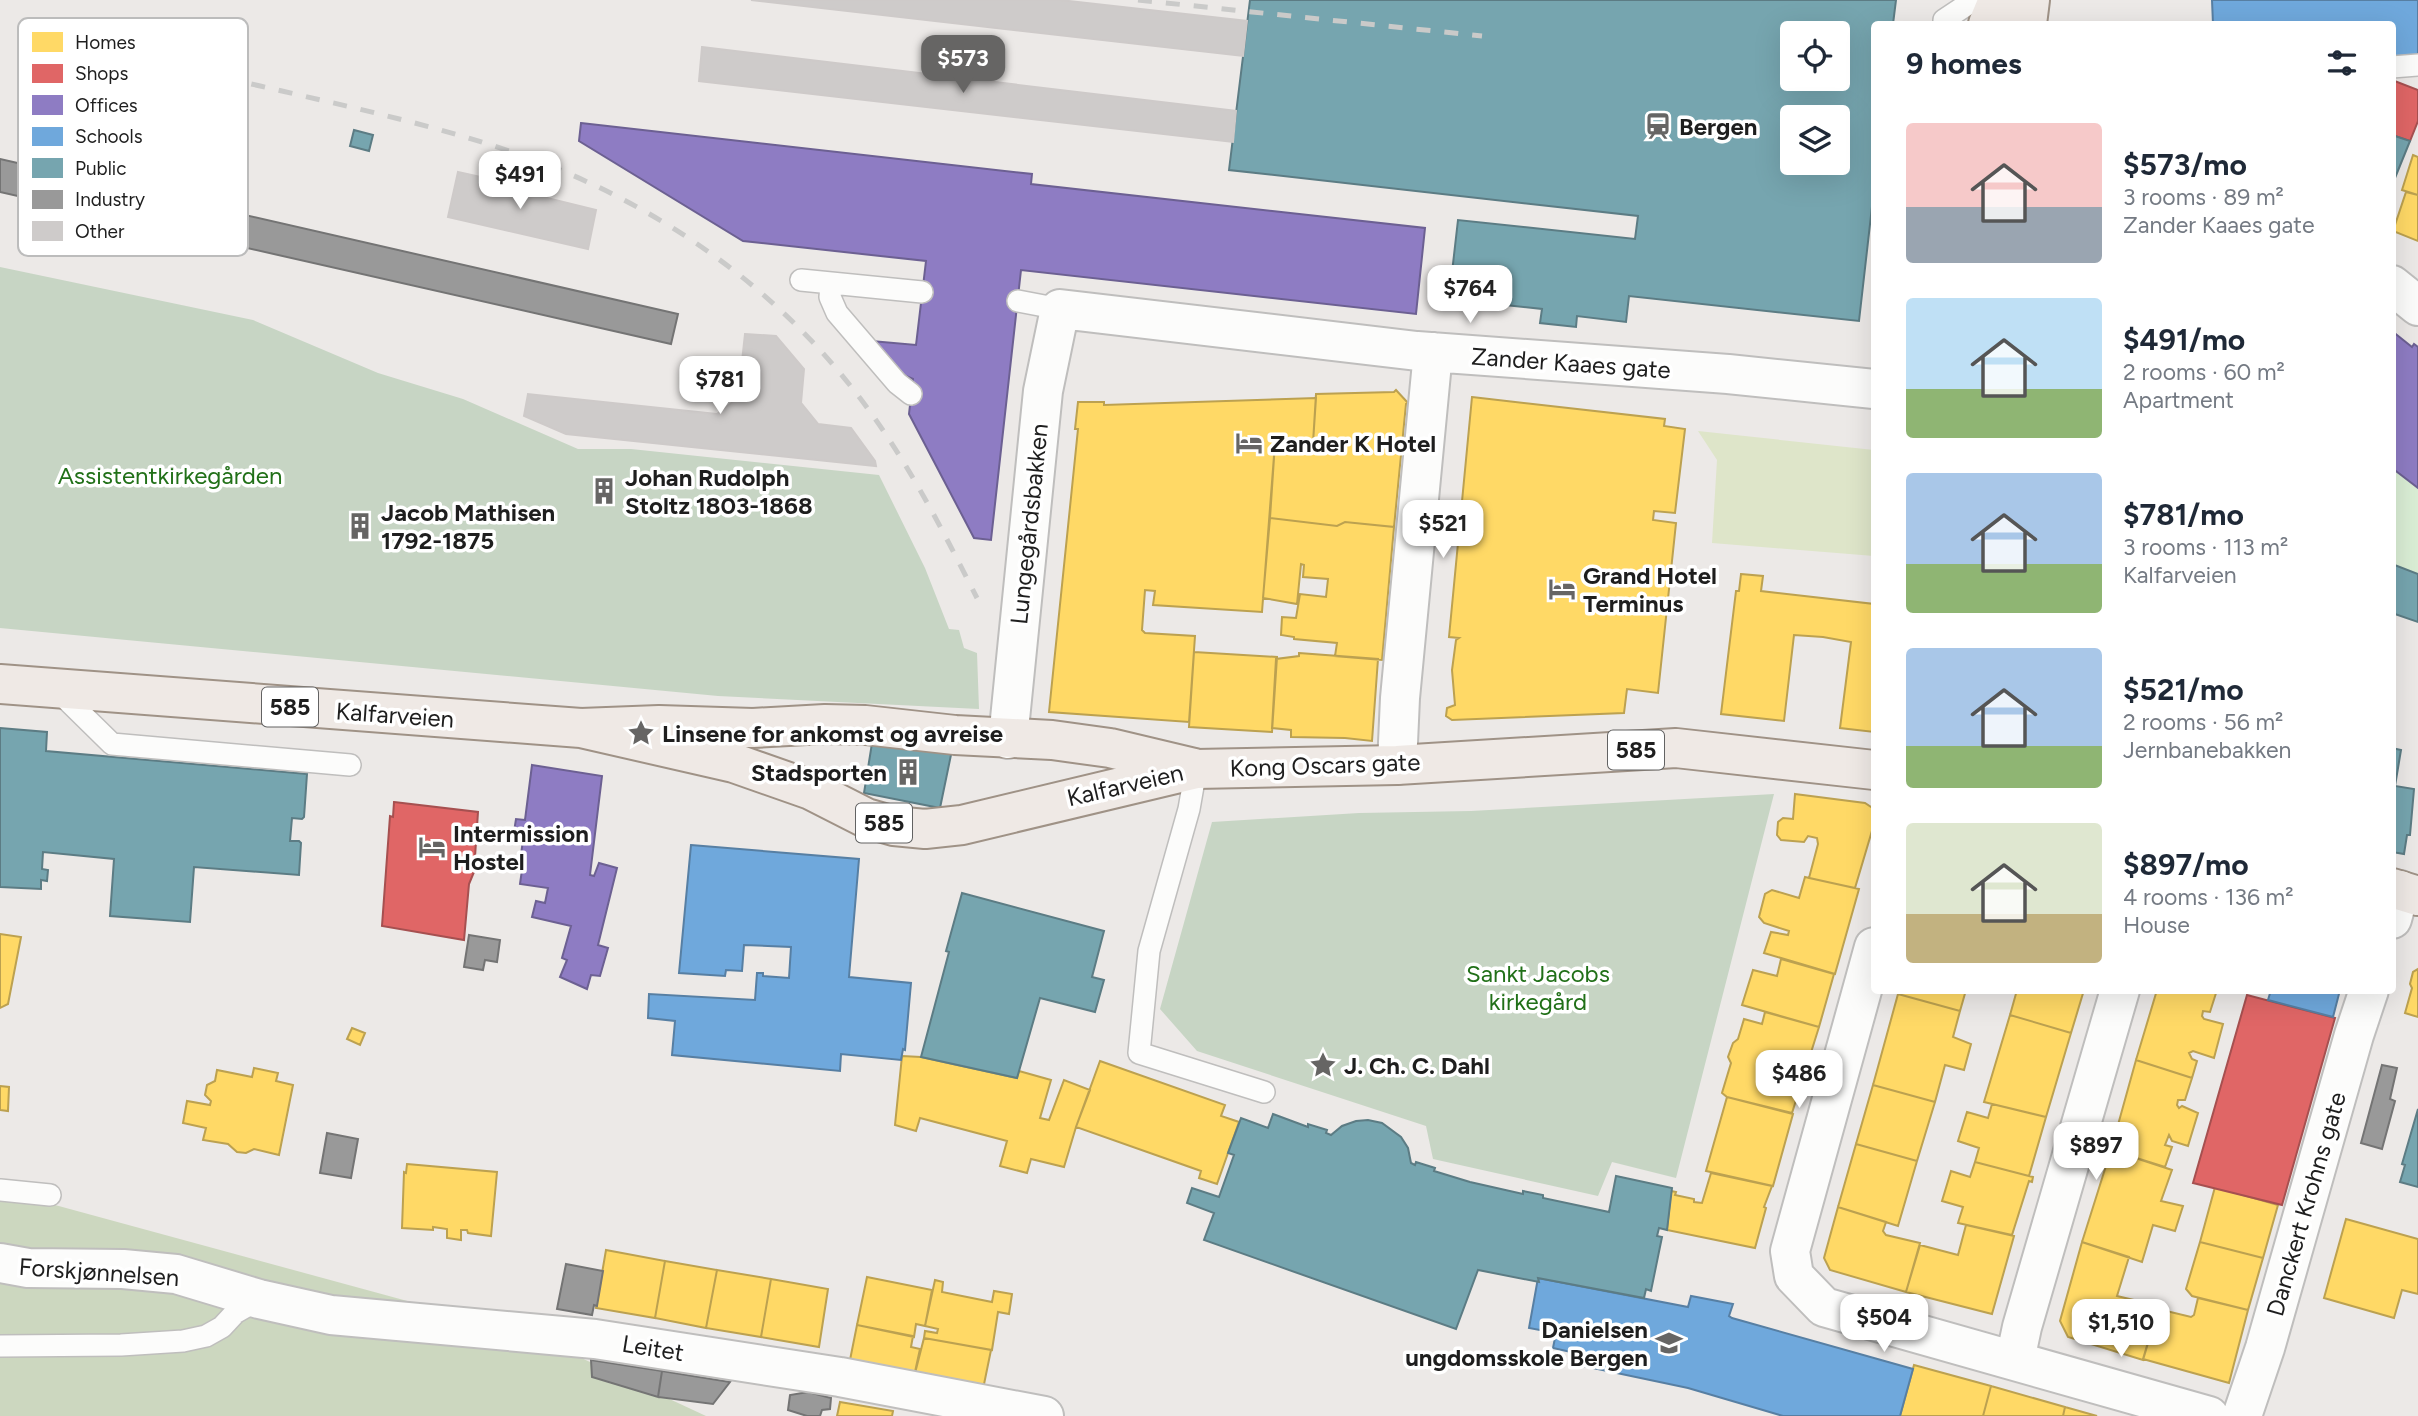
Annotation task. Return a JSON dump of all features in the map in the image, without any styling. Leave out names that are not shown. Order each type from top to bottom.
[{"type":"main road","points":[[1989,21],[1998,0]]},
{"type":"main road","points":[[2027,21],[2030,0]]},
{"type":"main road","name":"Kalfarveien","points":[[0,684],[581,728],[659,724],[752,728],[865,725],[1008,739],[1052,740],[1110,748],[1196,769]]},
{"type":"main road","name":"Kalfarveien","points":[[581,728],[734,763],[811,790],[866,818],[894,826],[925,829],[962,825],[1196,769]]},
{"type":"main road","name":"Kong Oscars gate","points":[[1196,769],[1397,765],[1676,748],[1871,770]]},
{"type":"street","points":[[2396,288],[2418,306]]},
{"type":"street","name":"Zander Kaaes gate","points":[[1060,309],[1433,352],[1728,374],[1871,389]]},
{"type":"street","name":"Lungegårdsbakken","points":[[1008,739],[1043,391],[1060,309]]},
{"type":"street","points":[[1397,765],[1400,698],[1433,352]]},
{"type":"street","points":[[1871,958],[1790,1251],[1794,1276],[1824,1307],[2209,1416]]},
{"type":"street","points":[[2015,1360],[2022,1326],[2119,994]]},
{"type":"street","name":"Danckert Krohns gate","points":[[2242,1416],[2265,1348],[2368,994]]},
{"type":"street","name":"Forskjønnelsen","points":[[0,1264],[28,1268],[123,1269],[176,1275],[259,1299]]},
{"type":"street","name":"Leitet","points":[[259,1299],[331,1315],[595,1339],[840,1377],[1044,1416]]},
{"type":"lane","points":[[1944,21],[1974,0]]},
{"type":"lane","points":[[2396,67],[2418,65]]},
{"type":"lane","points":[[801,280],[922,292]]},
{"type":"lane","points":[[831,284],[830,297],[837,313],[891,376],[911,394]]},
{"type":"lane","points":[[1018,301],[1060,309]]},
{"type":"lane","points":[[55,687],[112,744],[350,765]]},
{"type":"lane","name":"Kong Oscars gate","points":[[1196,769],[1189,809],[1149,950],[1139,1053],[1264,1092]]},
{"type":"lane","points":[[0,1190],[50,1195]]},
{"type":"lane","points":[[0,1346],[121,1346],[183,1341],[206,1336],[222,1327],[235,1313],[259,1299]]},
{"type":"green space","name":"Assistentkirkegården","points":[[0,267],[253,320],[378,373],[463,399],[578,449],[631,449],[879,475],[925,568],[949,629],[959,630],[964,648],[977,653],[979,709],[718,696],[0,628]]},
{"type":"green space","points":[[1698,431],[1871,450],[1871,556],[1712,543],[1717,460]]},
{"type":"green space","points":[[2396,471],[2418,488],[2418,574],[2396,566]]},
{"type":"green space","name":"Sankt Jacobs kirkegård","points":[[1774,794],[1676,1178],[1612,1162],[1598,1196],[1433,1159],[1426,1126],[1197,1051],[1160,1009],[1212,822]]},
{"type":"green space","points":[[0,1190],[532,1335],[706,1416],[0,1416]]},
{"type":"building: Homes","points":[[2413,155],[2418,157],[2418,195],[2402,190]]},
{"type":"building: Homes","points":[[2406,192],[2418,195],[2418,241],[2396,232],[2396,222]]},
{"type":"building: Homes","points":[[1396,390],[1408,403],[1394,527],[1345,522],[1337,526],[1270,518],[1275,443],[1313,443],[1316,394]]},
{"type":"building: Homes","name":"Grand Hotel Terminus","points":[[1472,397],[1665,419],[1664,426],[1685,429],[1675,513],[1654,511],[1653,520],[1676,523],[1658,693],[1627,689],[1624,713],[1452,720],[1446,716],[1447,708],[1455,705],[1452,670],[1456,640],[1459,638],[1449,637]]},
{"type":"building: Homes","points":[[1316,398],[1313,443],[1275,443],[1262,612],[1153,605],[1155,591],[1145,590],[1142,630],[1145,633],[1195,636],[1189,722],[1049,712],[1078,429],[1075,429],[1078,402],[1104,402],[1104,405]]},
{"type":"building: Homes","points":[[1270,518],[1337,526],[1345,522],[1394,527],[1382,660],[1335,656],[1337,643],[1294,639],[1281,635],[1282,617],[1296,618],[1300,594],[1326,597],[1328,579],[1303,577],[1304,565],[1301,564],[1297,604],[1263,598]]},
{"type":"building: Homes","points":[[1741,574],[1763,576],[1761,591],[1871,604],[1871,732],[1840,728],[1851,642],[1823,637],[1794,635],[1784,721],[1721,714],[1736,591],[1739,591]]},
{"type":"building: Homes","points":[[1194,652],[1277,657],[1272,732],[1189,727]]},
{"type":"building: Homes","points":[[1299,653],[1378,659],[1372,741],[1291,737],[1291,730],[1272,728],[1276,659],[1299,656]]},
{"type":"building: Homes","points":[[1795,794],[1865,803],[1871,807],[1871,834],[1855,888],[1809,878],[1818,844],[1817,838],[1808,836],[1804,842],[1781,840],[1777,835],[1778,822],[1783,818],[1793,819]]},
{"type":"building: Homes","points":[[1805,877],[1859,889],[1835,974],[1764,953],[1771,932],[1788,935],[1789,931],[1764,923],[1759,917],[1765,894],[1772,890],[1799,898]]},
{"type":"building: Homes","points":[[0,934],[21,937],[8,1004],[0,1008]]},
{"type":"building: Homes","points":[[1781,959],[1834,974],[1819,1027],[1742,1005],[1753,970],[1777,976]]},
{"type":"building: Homes","points":[[2418,969],[2418,1017],[2405,1013],[2413,972]]},
{"type":"building: Homes","points":[[1898,994],[1965,994],[1960,1011]]},
{"type":"building: Homes","points":[[1898,994],[1960,1011],[1953,1037],[1971,1044],[1964,1070],[1945,1065],[1935,1102],[1873,1085]]},
{"type":"building: Homes","points":[[2016,994],[2083,994],[2071,1033],[2010,1015]]},
{"type":"building: Homes","points":[[2156,994],[2216,994],[2210,1012],[2203,1011],[2202,1016],[2223,1024],[2214,1058],[2193,1051],[2189,1053],[2192,1059],[2197,1061],[2192,1078],[2136,1060]]},
{"type":"building: Homes","points":[[1765,1012],[1819,1027],[1792,1113],[1727,1097],[1722,1093],[1731,1063],[1728,1057],[1733,1043],[1738,1039],[1744,1019],[1762,1024]]},
{"type":"building: Homes","points":[[2010,1015],[2071,1033],[2046,1117],[1984,1102]]},
{"type":"building: Homes","points":[[352,1028],[365,1033],[360,1045],[347,1039]]},
{"type":"building: Homes","points":[[902,1056],[921,1057],[1017,1078],[1019,1071],[1051,1080],[1040,1118],[1049,1120],[1064,1080],[1090,1090],[1064,1167],[1031,1159],[1027,1173],[1000,1166],[1007,1141],[920,1118],[916,1131],[895,1125]]},
{"type":"building: Homes","points":[[2136,1060],[2192,1078],[2185,1100],[2178,1100],[2177,1105],[2198,1113],[2188,1146],[2172,1141],[2169,1135],[2165,1145],[2172,1147],[2165,1167],[2111,1150]]},
{"type":"building: Homes","points":[[1100,1061],[1225,1105],[1221,1116],[1239,1122],[1217,1184],[1199,1178],[1201,1171],[1076,1127]]},
{"type":"building: Homes","points":[[254,1068],[278,1073],[276,1081],[293,1085],[279,1155],[254,1149],[246,1153],[237,1152],[228,1144],[203,1140],[206,1128],[183,1123],[187,1101],[210,1105],[211,1101],[205,1095],[207,1085],[215,1081],[217,1070],[252,1077]]},
{"type":"building: Homes","points":[[1873,1085],[1935,1102],[1917,1161],[1856,1144]]},
{"type":"building: Homes","points":[[0,1086],[9,1087],[8,1111],[0,1110]]},
{"type":"building: Homes","points":[[1727,1097],[1793,1114],[1773,1186],[1706,1171]]},
{"type":"building: Homes","points":[[1992,1104],[2046,1117],[2029,1176],[1975,1162],[1979,1148],[1958,1141],[1967,1112],[1988,1118]]},
{"type":"building: Homes","points":[[1856,1144],[1917,1161],[1898,1226],[1838,1207]]},
{"type":"building: Homes","points":[[2111,1150],[2172,1170],[2161,1201],[2183,1206],[2175,1231],[2153,1225],[2142,1262],[2082,1242]]},
{"type":"building: Homes","points":[[1975,1162],[2033,1177],[2032,1182],[2029,1181],[2012,1235],[1958,1223],[1963,1207],[1942,1201],[1951,1171],[1970,1177]]},
{"type":"building: Homes","points":[[407,1164],[497,1172],[491,1236],[461,1230],[461,1240],[447,1238],[447,1229],[402,1228],[404,1172],[406,1173]]},
{"type":"building: Homes","points":[[1711,1173],[1772,1186],[1764,1207],[1766,1208],[1755,1248],[1667,1230],[1671,1191],[1676,1192],[1675,1195],[1702,1203]]},
{"type":"building: Homes","points":[[2215,1187],[2278,1205],[2263,1258],[2200,1242]]},
{"type":"building: Homes","points":[[1838,1207],[1886,1222],[1883,1231],[1886,1235],[1920,1243],[1906,1292],[1830,1270],[1824,1258]]},
{"type":"building: Homes","points":[[2346,1219],[2418,1239],[2418,1294],[2402,1290],[2394,1318],[2324,1298]]},
{"type":"building: Homes","points":[[1966,1225],[2014,1236],[1992,1314],[1906,1292],[1920,1245],[1958,1255]]},
{"type":"building: Homes","points":[[2082,1242],[2129,1257],[2117,1296],[2159,1306],[2143,1360],[2068,1337],[2060,1321]]},
{"type":"building: Homes","points":[[2200,1242],[2263,1258],[2248,1310],[2192,1296],[2186,1289]]},
{"type":"building: Homes","points":[[606,1250],[665,1261],[655,1318],[596,1308]]},
{"type":"building: Homes","points":[[665,1261],[717,1270],[706,1328],[655,1318]]},
{"type":"building: Homes","points":[[717,1270],[771,1279],[761,1337],[706,1328]]},
{"type":"building: Homes","points":[[867,1277],[932,1290],[925,1326],[916,1324],[914,1337],[857,1325]]},
{"type":"building: Homes","points":[[771,1279],[828,1289],[819,1347],[761,1337]]},
{"type":"building: Homes","points":[[935,1280],[943,1282],[942,1292],[992,1302],[994,1291],[1012,1294],[1009,1314],[998,1312],[992,1350],[924,1338],[925,1331],[937,1333],[938,1329],[925,1326]]},
{"type":"building: Homes","points":[[2198,1298],[2248,1310],[2229,1383],[2143,1359],[2158,1309],[2191,1317],[2194,1315]]},
{"type":"building: Homes","points":[[857,1325],[913,1336],[911,1347],[920,1349],[913,1381],[848,1370]]},
{"type":"building: Homes","points":[[924,1338],[991,1350],[982,1394],[913,1381]]},
{"type":"building: Homes","points":[[1914,1365],[1991,1386],[1983,1416],[1900,1416]]},
{"type":"building: Homes","points":[[1991,1386],[2065,1407],[2063,1416],[1983,1416]]},
{"type":"building: Homes","points":[[840,1402],[893,1411],[892,1416],[837,1416]]},
{"type":"building: Homes","points":[[2065,1407],[2097,1416],[2063,1416]]},
{"type":"building: Shops","points":[[2396,82],[2418,90],[2418,121],[2410,141],[2396,136]]},
{"type":"building: Shops","points":[[394,802],[478,812],[474,872],[469,884],[464,940],[382,926],[390,816],[393,817]]},
{"type":"building: Shops","points":[[2247,995],[2335,1018],[2282,1205],[2193,1183]]},
{"type":"building: Offices","points":[[581,123],[1032,174],[1031,184],[1425,228],[1416,314],[1021,270],[991,540],[974,538],[909,414],[913,379],[899,373],[871,341],[916,345],[926,261],[743,241],[579,141]]},
{"type":"building: Offices","points":[[2396,334],[2412,347],[2414,344],[2418,347],[2418,488],[2396,471]]},
{"type":"building: Offices","points":[[532,765],[602,776],[590,875],[594,876],[599,863],[617,868],[598,945],[608,948],[600,976],[591,975],[587,989],[560,977],[567,960],[562,958],[571,926],[532,917],[536,901],[545,903],[548,888],[520,884],[523,840],[513,838],[516,819],[525,820]]},
{"type":"building: Schools","points":[[2212,0],[2418,0],[2418,59],[2396,59],[2396,21],[2213,21]]},
{"type":"building: Schools","points":[[691,845],[859,859],[849,977],[911,983],[905,1050],[903,1049],[901,1060],[841,1054],[840,1071],[672,1055],[675,1021],[648,1018],[649,994],[755,1000],[757,973],[789,978],[791,947],[744,945],[742,971],[726,970],[725,976],[679,973]]},
{"type":"building: Schools","points":[[2270,994],[2339,994],[2333,1017],[2268,1000]]},
{"type":"building: Schools","points":[[1538,1278],[1688,1307],[1691,1296],[1733,1304],[1729,1316],[1732,1318],[1913,1369],[1900,1416],[1783,1416],[1688,1388],[1569,1363],[1571,1352],[1553,1348],[1556,1333],[1529,1328]]},
{"type":"building: Public","name":"Bergen","points":[[1250,0],[1896,0],[1893,21],[1871,21],[1871,215],[1859,321],[1629,296],[1626,322],[1577,316],[1576,327],[1540,323],[1542,309],[1449,299],[1458,220],[1635,239],[1638,216],[1229,170]]},
{"type":"building: Public","points":[[354,130],[373,135],[369,151],[350,146]]},
{"type":"building: Public","points":[[2396,136],[2410,141],[2396,176]]},
{"type":"building: Public","points":[[2396,566],[2418,574],[2418,622],[2396,614]]},
{"type":"building: Public","points":[[0,728],[47,732],[46,751],[307,774],[304,817],[292,818],[290,841],[301,843],[299,875],[194,867],[190,922],[110,916],[114,859],[43,852],[42,869],[48,870],[47,881],[41,880],[41,889],[0,887]]},
{"type":"building: Public","name":"Stadsporten","points":[[873,737],[952,750],[940,808],[864,793]]},
{"type":"building: Public","points":[[2396,749],[2401,750],[2396,780]]},
{"type":"building: Public","points":[[2396,786],[2414,789],[2410,835],[2407,835],[2404,854],[2396,853]]},
{"type":"building: Public","points":[[962,893],[1104,931],[1092,977],[1104,980],[1095,1012],[1040,998],[1017,1078],[921,1057]]},
{"type":"building: Public","points":[[2418,1109],[2418,1187],[2400,1182],[2405,1165],[2402,1164]]},
{"type":"building: Public","points":[[1273,1114],[1308,1127],[1308,1124],[1327,1130],[1326,1133],[1331,1135],[1342,1126],[1356,1121],[1382,1123],[1401,1137],[1408,1148],[1411,1163],[1415,1165],[1416,1162],[1435,1168],[1434,1171],[1470,1182],[1523,1194],[1523,1191],[1543,1195],[1543,1198],[1609,1212],[1616,1176],[1672,1188],[1667,1230],[1659,1228],[1657,1236],[1662,1237],[1651,1291],[1646,1289],[1644,1298],[1478,1270],[1456,1329],[1204,1240],[1214,1213],[1187,1203],[1192,1188],[1219,1197],[1234,1155],[1228,1153],[1241,1118],[1268,1128]]},
{"type":"building: Industry","points":[[0,159],[18,163],[18,196],[0,192]]},
{"type":"building: Industry","points":[[248,216],[678,314],[671,344],[248,248]]},
{"type":"building: Industry","points":[[469,935],[500,940],[497,962],[485,960],[483,970],[464,967]]},
{"type":"building: Industry","points":[[2382,1065],[2397,1068],[2390,1099],[2395,1101],[2382,1149],[2361,1143]]},
{"type":"building: Industry","points":[[327,1133],[358,1139],[351,1178],[320,1173]]},
{"type":"building: Industry","points":[[566,1264],[603,1271],[597,1306],[594,1305],[592,1315],[557,1309]]},
{"type":"building: Industry","points":[[591,1360],[662,1371],[658,1397],[592,1377]]},
{"type":"building: Industry","points":[[662,1371],[730,1382],[713,1404],[658,1397]]},
{"type":"building: Industry","points":[[808,1392],[831,1398],[830,1409],[822,1410],[820,1416],[807,1416],[788,1410],[790,1395]]},
{"type":"building: Other","points":[[751,0],[1060,0],[1247,21],[1243,56]]},
{"type":"building: Other","points":[[702,47],[1236,111],[1233,142],[699,81]]},
{"type":"building: Other","points":[[458,172],[548,192],[547,198],[596,210],[588,249],[448,217]]},
{"type":"building: Other","points":[[745,334],[776,336],[804,369],[801,403],[818,424],[851,428],[876,466],[566,434],[524,416],[528,394],[717,414],[738,398]]},
{"type":"railway","points":[[1138,0],[1482,36]]},
{"type":"railway","points":[[248,83],[410,122],[535,160],[624,200],[707,251],[783,312],[849,384],[903,461],[977,598]]},
{"type":"place","name":"Bergen","points":[[1658,126]]},
{"type":"place","name":"Zander K Hotel","points":[[1249,443]]},
{"type":"place","name":"Johan Rudolph Stoltz 1803-1868","points":[[604,491]]},
{"type":"place","name":"Jacob Mathisen 1792-1875","points":[[360,526]]},
{"type":"place","name":"Grand Hotel Terminus","points":[[1562,589]]},
{"type":"place","name":"Linsene for ankomst og avreise","points":[[641,733]]},
{"type":"place","name":"Stadsporten","points":[[908,772]]},
{"type":"place","name":"Intermission Hostel","points":[[432,847]]},
{"type":"place","name":"J. Ch. C. Dahl","points":[[1323,1065]]},
{"type":"place","name":"Danielsen ungdomsskole Bergen","points":[[1669,1343]]}]
